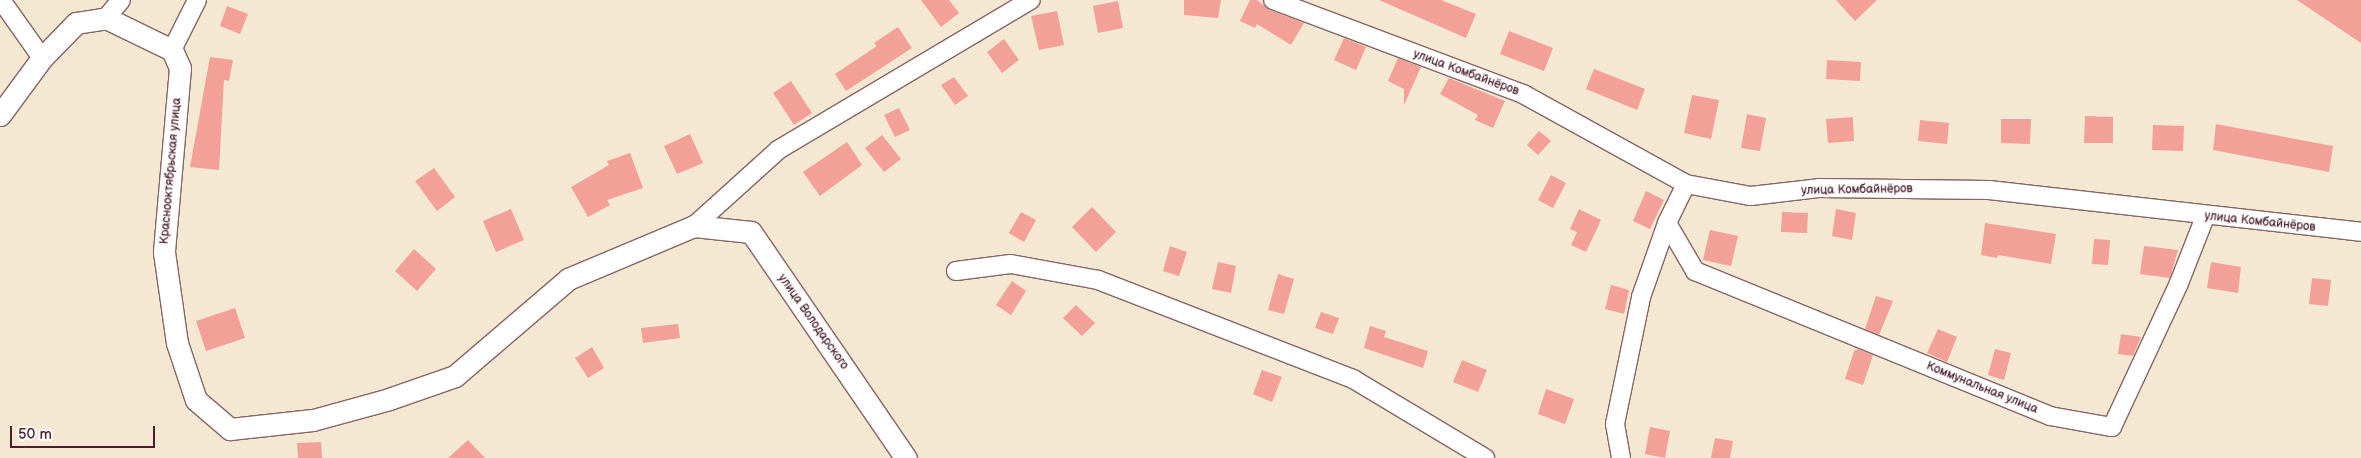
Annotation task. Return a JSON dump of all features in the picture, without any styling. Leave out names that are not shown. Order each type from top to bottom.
[{"type":"street","points":[[0,0],[42,58]]},
{"type":"street","points":[[106,18],[121,0]]},
{"type":"street","points":[[0,115],[42,58],[76,23],[106,18],[172,50],[196,0]]},
{"type":"street","points":[[694,226],[778,150],[1031,0]]},
{"type":"street","name":"улица Комбайнёров","points":[[1273,0],[1523,94],[1686,184],[1751,196],[1819,188],[1989,190],[2205,217],[2361,232]]},
{"type":"street","name":"Краснооктябрьская улица","points":[[172,50],[180,68],[164,252],[177,343],[196,400],[230,428],[313,420],[389,399],[455,376],[568,279],[694,226]]},
{"type":"street","points":[[1621,458],[1615,424],[1641,297],[1667,223],[1686,184]]},
{"type":"street","name":"Коммунальная улица","points":[[1667,223],[1695,271],[2050,416],[2112,427],[2179,283],[2205,217]]},
{"type":"street","name":"улица Володарского","points":[[694,226],[751,232],[906,458]]},
{"type":"street","points":[[956,271],[1011,264],[1098,280],[1353,379],[1485,458]]},
{"type":"building","points":[[921,0],[949,0],[959,13],[941,27]]},
{"type":"building","points":[[1184,0],[1221,0],[1218,18],[1184,15]]},
{"type":"building","points":[[1250,0],[1257,0],[1269,10],[1304,23],[1291,45],[1257,24],[1255,28],[1240,21]]},
{"type":"building","points":[[1379,0],[1441,0],[1476,14],[1466,38]]},
{"type":"building","points":[[1836,0],[1877,0],[1855,21]]},
{"type":"building","points":[[2297,0],[2361,0],[2361,43]]},
{"type":"building","points":[[1118,1],[1123,28],[1098,33],[1093,6]]},
{"type":"building","points":[[227,6],[248,14],[240,34],[220,26]]},
{"type":"building","points":[[1057,11],[1064,45],[1039,50],[1031,16]]},
{"type":"building","points":[[898,27],[912,48],[846,91],[835,74],[877,46],[874,43]]},
{"type":"building","points":[[1509,31],[1553,48],[1544,71],[1500,54]]},
{"type":"building","points":[[1344,38],[1366,47],[1356,70],[1334,60]]},
{"type":"building","points":[[1004,39],[1019,60],[1002,73],[987,52]]},
{"type":"building","points":[[210,57],[233,60],[229,81],[224,80],[219,170],[190,167]]},
{"type":"building","points":[[1398,58],[1421,67],[1404,105],[1404,89],[1388,81]]},
{"type":"building","points":[[1827,60],[1861,62],[1860,81],[1826,79]]},
{"type":"building","points":[[1594,69],[1645,89],[1637,110],[1586,89]]},
{"type":"building","points":[[954,77],[968,96],[955,105],[941,85]]},
{"type":"building","points":[[1449,78],[1505,101],[1493,128],[1475,120],[1478,115],[1440,94]]},
{"type":"building","points":[[791,81],[812,113],[794,125],[773,93]]},
{"type":"building","points":[[1692,95],[1719,100],[1711,139],[1684,133]]},
{"type":"building","points":[[899,108],[910,130],[895,137],[884,115]]},
{"type":"building","points":[[1747,114],[1766,118],[1760,151],[1741,148]]},
{"type":"building","points":[[2085,116],[2113,117],[2113,143],[2084,143]]},
{"type":"building","points":[[1853,117],[1854,141],[1828,143],[1826,119]]},
{"type":"building","points":[[2001,119],[2031,119],[2030,144],[2001,143]]},
{"type":"building","points":[[1920,120],[1949,123],[1947,144],[1918,141]]},
{"type":"building","points":[[2216,124],[2333,146],[2329,172],[2213,150]]},
{"type":"building","points":[[2153,125],[2184,126],[2183,151],[2152,150]]},
{"type":"building","points":[[1539,131],[1551,141],[1538,155],[1527,145]]},
{"type":"building","points":[[690,134],[703,163],[677,174],[664,146]]},
{"type":"building","points":[[882,135],[901,159],[884,172],[865,148]]},
{"type":"building","points":[[847,142],[862,165],[820,196],[803,172]]},
{"type":"building","points":[[630,153],[643,188],[607,200],[610,205],[588,217],[571,187],[609,165],[607,161]]},
{"type":"building","points":[[434,168],[455,197],[437,211],[415,181]]},
{"type":"building","points":[[1551,175],[1566,183],[1553,208],[1538,200]]},
{"type":"building","points":[[1646,191],[1664,200],[1650,229],[1633,221]]},
{"type":"building","points":[[1092,207],[1116,232],[1096,252],[1072,227]]},
{"type":"building","points":[[511,209],[524,240],[496,252],[483,221]]},
{"type":"building","points":[[1579,209],[1601,220],[1586,252],[1571,245],[1577,232],[1570,229]]},
{"type":"building","points":[[1836,209],[1856,213],[1852,240],[1832,236]]},
{"type":"building","points":[[1021,212],[1036,220],[1024,242],[1009,233]]},
{"type":"building","points":[[1782,212],[1808,213],[1807,233],[1781,232]]},
{"type":"building","points":[[1985,223],[2056,234],[2051,264],[1998,255],[1997,258],[1981,255]]},
{"type":"building","points":[[1710,230],[1738,236],[1731,266],[1703,260]]},
{"type":"building","points":[[2094,239],[2110,240],[2108,265],[2092,264]]},
{"type":"building","points":[[1170,246],[1187,252],[1179,276],[1163,271]]},
{"type":"building","points":[[2144,246],[2178,250],[2170,278],[2140,274]]},
{"type":"building","points":[[414,249],[436,269],[417,291],[395,271]]},
{"type":"building","points":[[1218,262],[1236,266],[1231,293],[1212,289]]},
{"type":"building","points":[[2211,262],[2241,267],[2238,293],[2207,288]]},
{"type":"building","points":[[1278,274],[1294,279],[1284,314],[1268,310]]},
{"type":"building","points":[[2312,278],[2331,280],[2328,306],[2309,304]]},
{"type":"building","points":[[1012,281],[1026,291],[1011,315],[996,305]]},
{"type":"building","points":[[1611,285],[1629,290],[1624,314],[1605,309]]},
{"type":"building","points":[[1876,296],[1893,301],[1879,335],[1865,329]]},
{"type":"building","points":[[1076,305],[1095,323],[1082,336],[1063,318]]},
{"type":"building","points":[[235,308],[245,338],[206,351],[196,321]]},
{"type":"building","points":[[1321,312],[1339,318],[1333,334],[1315,328]]},
{"type":"building","points":[[678,324],[680,338],[643,343],[641,328]]},
{"type":"building","points":[[1370,326],[1386,331],[1384,337],[1428,351],[1423,368],[1364,348]]},
{"type":"building","points":[[1938,329],[1957,337],[1947,362],[1927,353]]},
{"type":"building","points":[[2121,334],[2141,337],[2133,356],[2118,354]]},
{"type":"building","points":[[592,347],[604,368],[588,378],[575,358]]},
{"type":"building","points":[[1858,349],[1873,355],[1863,385],[1845,379],[1854,351]]},
{"type":"building","points":[[1995,349],[2011,353],[2004,380],[1988,375]]},
{"type":"building","points":[[1462,360],[1487,370],[1478,392],[1453,382]]},
{"type":"building","points":[[1262,370],[1282,377],[1272,402],[1253,394]]},
{"type":"building","points":[[1546,389],[1574,399],[1565,424],[1538,414]]},
{"type":"building","points":[[1650,427],[1670,431],[1665,458],[1645,454]]},
{"type":"building","points":[[1715,438],[1733,441],[1730,458],[1711,458]]},
{"type":"building","points":[[468,440],[485,458],[448,458]]},
{"type":"building","points":[[321,442],[322,458],[298,458],[297,443]]}]
